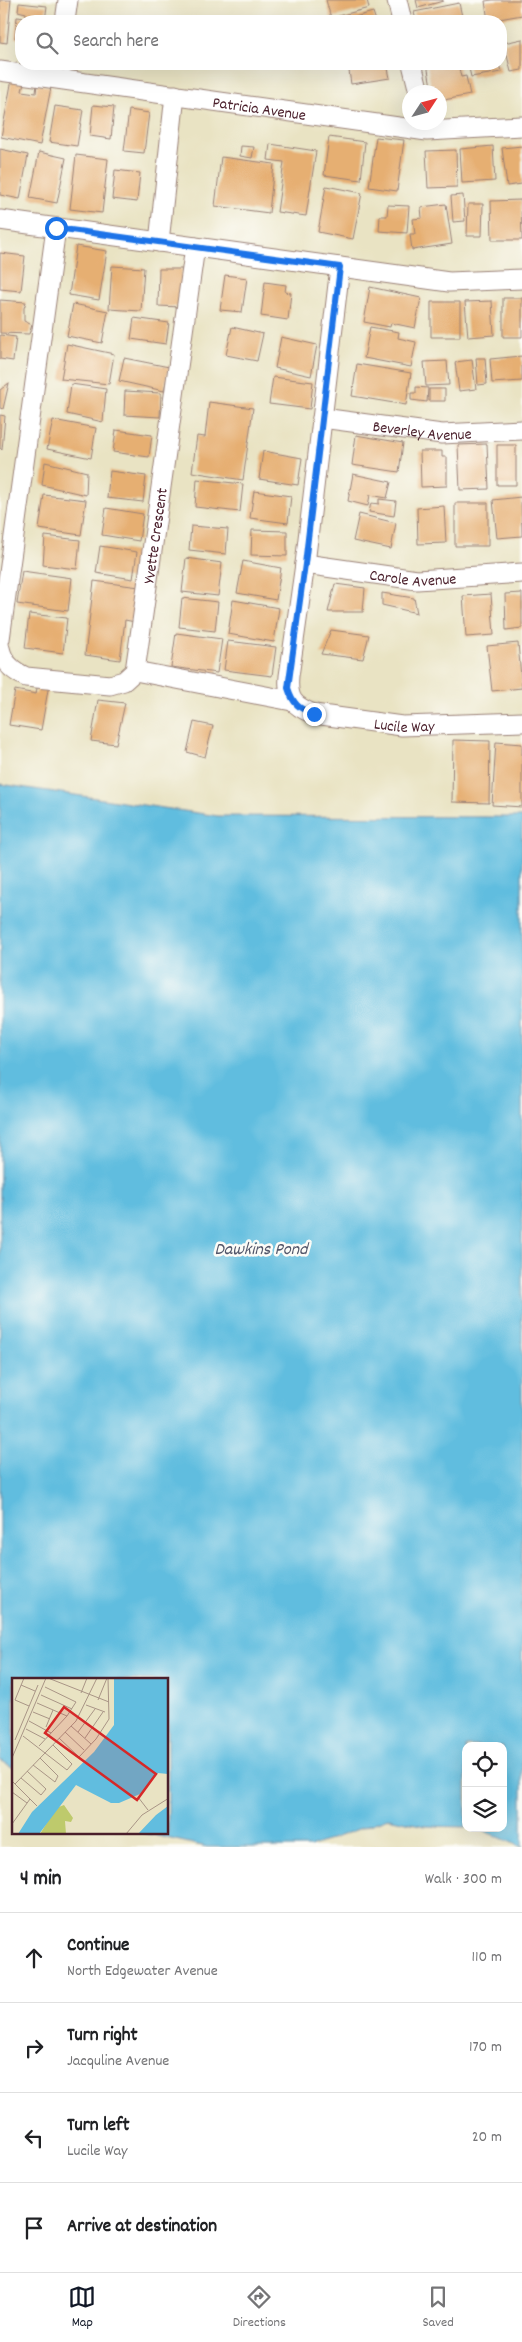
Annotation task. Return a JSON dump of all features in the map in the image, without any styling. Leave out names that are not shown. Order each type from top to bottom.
[{"type":"street","points":[[66,15],[68,0]]},
{"type":"street","points":[[398,0],[401,15]]},
{"type":"street","points":[[414,70],[417,85]]},
{"type":"street","name":"Patricia Avenue","points":[[0,71],[59,71],[175,95],[402,124]]},
{"type":"street","points":[[159,242],[175,95]]},
{"type":"street","name":"Patricia Avenue","points":[[447,127],[522,126]]},
{"type":"street","points":[[0,220],[449,282],[522,279]]},
{"type":"street","points":[[0,639],[56,228]]},
{"type":"street","name":"Yvette Crescent","points":[[135,671],[195,247]]},
{"type":"street","points":[[0,648],[7,663],[15,672],[26,678],[110,685],[124,681],[135,671],[292,700],[288,688],[289,676],[305,564],[340,267]]},
{"type":"street","name":"Beverley Avenue","points":[[322,418],[442,434],[522,430]]},
{"type":"street","name":"Carole Avenue","points":[[305,564],[417,580],[522,573]]},
{"type":"street","name":"Lucile Way","points":[[292,700],[301,709],[314,714],[402,726],[522,722]]},
{"type":"water","name":"Dawkins Pond","points":[[0,784],[218,816],[522,817],[522,1847],[486,1832],[507,1832],[507,1742],[462,1742],[462,1827],[425,1826],[388,1818],[310,1847],[207,1847],[148,1834],[169,1834],[169,1678],[12,1678],[12,1767],[0,1760]]},
{"type":"building","points":[[0,0],[11,0],[7,43],[0,42]]},
{"type":"building","points":[[326,0],[367,0],[369,8],[342,15],[330,15]]},
{"type":"building","points":[[416,0],[443,0],[443,1],[418,8]]},
{"type":"building","points":[[522,0],[522,15],[507,18],[507,15],[487,15],[485,1]]},
{"type":"building","points":[[19,3],[47,6],[46,15],[26,15],[26,13],[18,11]]},
{"type":"building","points":[[459,3],[462,15],[415,15],[414,12]]},
{"type":"building","points":[[373,12],[374,15],[362,15]]},
{"type":"building","points":[[522,39],[522,70],[511,72],[507,55],[507,42]]},
{"type":"building","points":[[349,70],[388,70],[390,78],[351,84]]},
{"type":"building","points":[[428,70],[459,70],[461,77],[466,76],[470,95],[447,99],[447,85],[431,85]]},
{"type":"building","points":[[469,70],[500,70],[501,72],[471,77]]},
{"type":"building","points":[[12,79],[24,82],[22,91],[36,93],[37,84],[51,87],[40,145],[1,137]]},
{"type":"building","points":[[93,105],[114,107],[111,139],[90,136]]},
{"type":"building","points":[[55,106],[83,110],[77,146],[49,142]]},
{"type":"building","points":[[129,110],[149,113],[144,153],[124,151]]},
{"type":"building","points":[[329,137],[365,142],[361,180],[324,175]]},
{"type":"building","points":[[376,137],[404,140],[397,191],[369,187]]},
{"type":"building","points":[[270,144],[316,151],[306,216],[277,212],[284,162],[268,160]]},
{"type":"building","points":[[241,146],[254,147],[252,158],[240,156]]},
{"type":"building","points":[[493,146],[495,181],[462,183],[460,149]]},
{"type":"building","points":[[522,146],[522,184],[507,186],[502,148]]},
{"type":"building","points":[[0,149],[28,155],[20,199],[0,195]]},
{"type":"building","points":[[456,150],[457,187],[428,188],[426,151]]},
{"type":"building","points":[[39,152],[66,158],[57,203],[30,198]]},
{"type":"building","points":[[76,155],[108,159],[102,213],[70,209]]},
{"type":"building","points":[[221,157],[274,164],[269,213],[215,206]]},
{"type":"building","points":[[115,170],[140,173],[137,202],[112,199]]},
{"type":"building","points":[[326,186],[362,193],[353,239],[318,232]]},
{"type":"building","points":[[463,195],[465,221],[453,222],[451,196]]},
{"type":"building","points":[[521,200],[522,240],[492,240],[491,201]]},
{"type":"building","points":[[446,204],[452,244],[412,250],[410,234],[415,234],[413,219],[422,218],[421,207]]},
{"type":"building","points":[[468,204],[483,204],[482,236],[467,236]]},
{"type":"building","points":[[388,205],[409,206],[407,233],[379,231],[380,216],[387,216]]},
{"type":"building","points":[[76,246],[107,251],[99,300],[69,295]]},
{"type":"building","points":[[0,253],[25,256],[21,291],[0,289]]},
{"type":"building","points":[[112,266],[144,268],[141,311],[109,309]]},
{"type":"building","points":[[159,269],[182,269],[181,307],[158,306]]},
{"type":"building","points":[[225,275],[247,278],[242,312],[220,310]]},
{"type":"building","points":[[265,282],[286,285],[285,292],[291,293],[288,320],[261,316]]},
{"type":"building","points":[[370,287],[421,298],[415,328],[391,323],[390,327],[364,322]]},
{"type":"building","points":[[503,298],[522,298],[522,337],[503,337]]},
{"type":"building","points":[[0,300],[26,302],[24,321],[32,325],[29,334],[0,333]]},
{"type":"building","points":[[492,301],[494,335],[468,337],[465,302]]},
{"type":"building","points":[[431,302],[460,302],[460,337],[431,337]]},
{"type":"building","points":[[73,304],[108,311],[102,343],[67,336]]},
{"type":"building","points":[[134,318],[169,323],[166,344],[131,339]]},
{"type":"building","points":[[232,327],[263,334],[257,361],[226,355]]},
{"type":"building","points":[[370,327],[399,332],[398,338],[416,342],[411,367],[364,358]]},
{"type":"building","points":[[0,335],[16,337],[13,361],[0,359]]},
{"type":"building","points":[[281,337],[317,345],[311,376],[275,368]]},
{"type":"building","points":[[67,344],[114,354],[109,384],[61,379]]},
{"type":"building","points":[[522,356],[522,381],[492,383],[490,359]]},
{"type":"building","points":[[124,358],[169,367],[164,391],[119,381]]},
{"type":"building","points":[[476,358],[485,358],[487,384],[478,385]]},
{"type":"building","points":[[472,360],[476,389],[459,391],[455,362]]},
{"type":"building","points":[[447,361],[449,385],[426,386],[424,362]]},
{"type":"building","points":[[357,364],[411,373],[406,405],[352,396]]},
{"type":"building","points":[[273,377],[313,382],[310,409],[269,404]]},
{"type":"building","points":[[9,383],[3,409],[0,408],[0,390]]},
{"type":"building","points":[[71,384],[106,389],[103,422],[67,414]]},
{"type":"building","points":[[416,387],[428,388],[427,402],[411,400],[411,393],[416,393]]},
{"type":"building","points":[[429,389],[445,389],[445,401],[429,401]]},
{"type":"building","points":[[125,391],[161,393],[160,417],[124,415]]},
{"type":"building","points":[[209,402],[253,408],[243,480],[192,472],[197,436],[205,437]]},
{"type":"building","points":[[0,415],[5,416],[2,450],[0,448]]},
{"type":"building","points":[[53,420],[96,428],[91,458],[47,449]]},
{"type":"building","points":[[116,430],[152,435],[149,457],[113,452]]},
{"type":"building","points":[[356,435],[403,443],[399,472],[352,465]]},
{"type":"building","points":[[487,444],[489,489],[460,490],[458,445]]},
{"type":"building","points":[[497,445],[516,445],[516,485],[497,485]]},
{"type":"building","points":[[263,451],[302,458],[298,485],[259,479]]},
{"type":"building","points":[[420,451],[442,451],[442,457],[447,457],[447,486],[421,487]]},
{"type":"building","points":[[45,462],[87,472],[86,495],[42,485]]},
{"type":"building","points":[[110,471],[146,476],[143,502],[107,498]]},
{"type":"building","points":[[353,474],[391,482],[387,498],[370,495],[368,506],[348,501]]},
{"type":"building","points":[[197,479],[243,484],[240,512],[195,507]]},
{"type":"building","points":[[254,491],[291,496],[288,523],[250,518]]},
{"type":"building","points":[[44,495],[86,500],[81,535],[39,529]]},
{"type":"building","points":[[521,497],[522,536],[497,538],[493,500]]},
{"type":"building","points":[[379,499],[396,501],[394,516],[369,512],[371,503],[379,504]]},
{"type":"building","points":[[455,503],[488,503],[488,546],[455,546]]},
{"type":"building","points":[[444,506],[446,543],[418,544],[417,508]]},
{"type":"building","points":[[106,508],[143,514],[139,541],[102,535]]},
{"type":"building","points":[[359,514],[396,523],[391,549],[353,541]]},
{"type":"building","points":[[191,526],[228,529],[226,554],[189,550]]},
{"type":"building","points":[[252,530],[287,531],[287,556],[251,555]]},
{"type":"building","points":[[45,536],[80,540],[77,569],[43,565]]},
{"type":"building","points":[[100,546],[137,552],[133,579],[96,573]]},
{"type":"building","points":[[186,558],[222,563],[218,596],[182,592]]},
{"type":"building","points":[[243,561],[281,568],[276,600],[237,593]]},
{"type":"building","points":[[22,571],[72,578],[68,611],[17,604]]},
{"type":"building","points":[[94,581],[139,587],[135,622],[125,620],[120,660],[85,655]]},
{"type":"building","points":[[335,584],[365,588],[363,612],[328,612]]},
{"type":"building","points":[[382,593],[414,598],[417,613],[382,605]]},
{"type":"building","points":[[522,593],[522,628],[506,630],[505,594]]},
{"type":"building","points":[[491,594],[494,635],[466,637],[463,596]]},
{"type":"building","points":[[182,598],[218,602],[215,631],[179,627]]},
{"type":"building","points":[[233,600],[279,608],[274,642],[228,634]]},
{"type":"building","points":[[29,614],[67,618],[63,653],[25,648]]},
{"type":"building","points":[[331,630],[369,635],[363,659],[321,654]]},
{"type":"building","points":[[176,633],[222,639],[217,673],[171,667]]},
{"type":"building","points":[[228,641],[276,647],[272,676],[224,670]]},
{"type":"building","points":[[518,643],[522,688],[492,691],[487,646]]},
{"type":"building","points":[[38,682],[49,684],[41,730],[9,725],[15,690],[36,694]]},
{"type":"building","points":[[98,700],[125,703],[116,744],[91,741]]},
{"type":"building","points":[[194,722],[213,726],[205,757],[187,752]]},
{"type":"building","points":[[453,740],[490,741],[489,803],[452,802]]},
{"type":"building","points":[[496,742],[522,744],[522,807],[492,805]]},
{"type":"route","points":[[56,228],[340,267],[305,564],[288,688],[292,700],[301,709],[314,714]]}]
